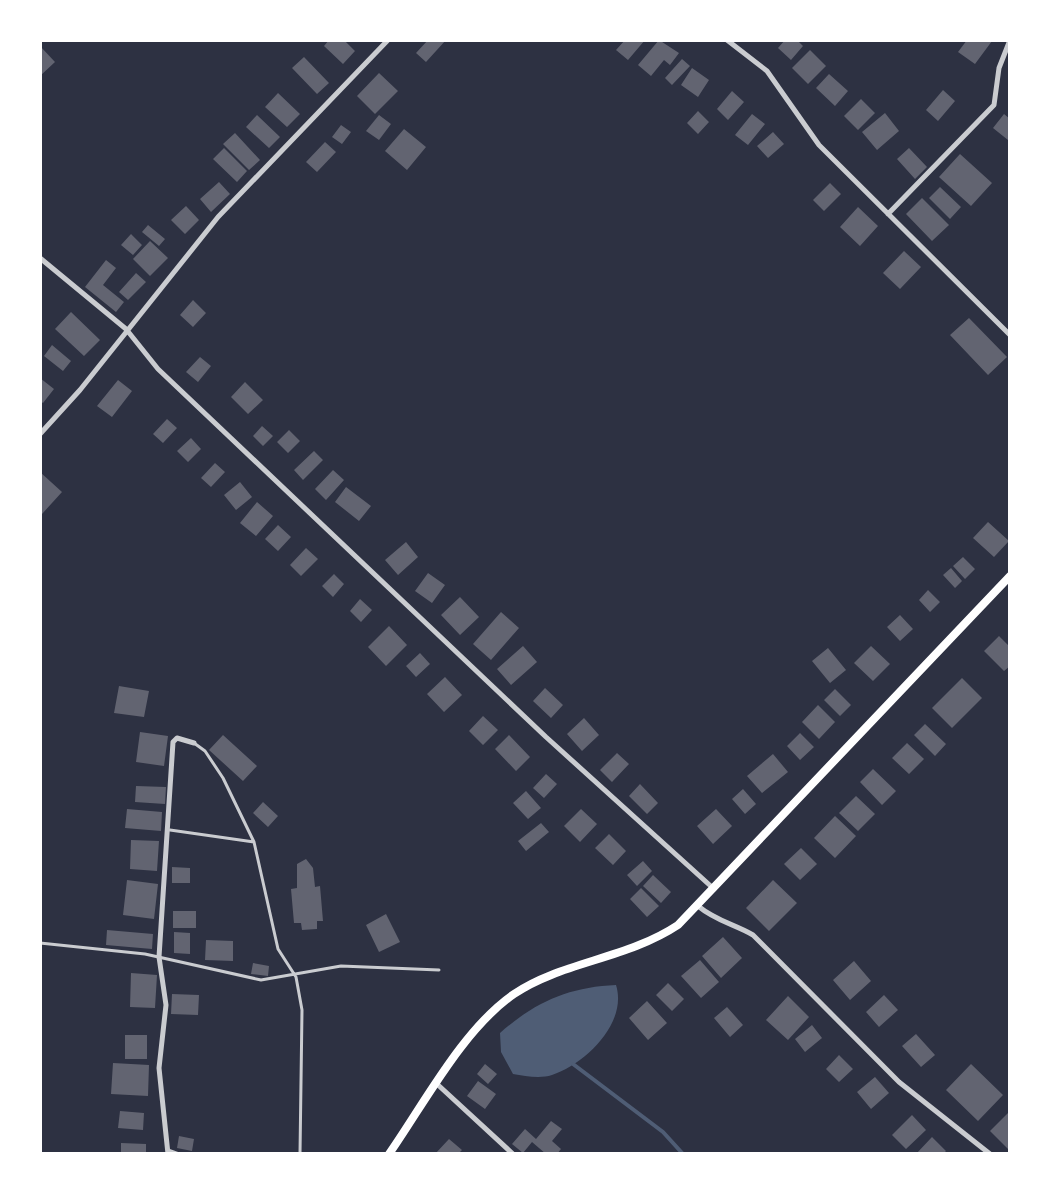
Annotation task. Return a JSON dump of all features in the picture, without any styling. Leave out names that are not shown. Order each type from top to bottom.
[{"type":"main road","points":[[389,1154],[487,1016],[515,993],[655,941],[698,906],[1010,576]]},
{"type":"street","points":[[40,434],[80,390],[218,217],[388,40]]},
{"type":"street","points":[[727,40],[767,71],[819,145],[1010,335]]},
{"type":"street","points":[[888,214],[994,105],[999,68],[1010,40]]},
{"type":"street","points":[[40,258],[126,329],[158,369],[204,413],[546,737],[714,890]]},
{"type":"street","points":[[168,1152],[159,1068],[166,1005],[159,957],[170,830],[173,742],[177,738],[194,743]]},
{"type":"street","points":[[698,906],[715,921],[738,926],[753,935],[899,1082],[990,1154]]},
{"type":"street","points":[[437,1084],[513,1154]]},
{"type":"lane","points":[[194,743],[205,751],[223,778],[254,842],[278,949],[293,973],[302,1010],[300,1154]]},
{"type":"lane","points":[[170,830],[254,842]]},
{"type":"lane","points":[[40,943],[159,957],[261,980],[293,973],[372,965],[439,970]]},
{"type":"lane","points":[[168,1152],[179,1154]]},
{"type":"water","points":[[616,985],[616,1014],[590,1052],[565,1070],[552,1075],[513,1074],[501,1052],[500,1033],[526,1013],[554,998],[583,989]]},
{"type":"building","points":[[329,40],[344,40],[355,51],[343,64],[324,46]]},
{"type":"building","points":[[428,40],[446,40],[426,62],[416,53]]},
{"type":"building","points":[[625,40],[645,40],[628,60],[616,50]]},
{"type":"building","points":[[659,40],[679,53],[670,65],[664,60],[651,76],[638,65]]},
{"type":"building","points":[[785,40],[797,40],[803,46],[791,60],[778,48]]},
{"type":"building","points":[[967,40],[992,41],[975,64],[958,52]]},
{"type":"building","points":[[40,46],[55,62],[40,76]]},
{"type":"building","points":[[810,50],[826,66],[808,84],[792,68]]},
{"type":"building","points":[[304,57],[329,83],[317,94],[292,68]]},
{"type":"building","points":[[682,59],[690,66],[672,85],[665,78]]},
{"type":"building","points":[[692,68],[709,80],[698,97],[681,85]]},
{"type":"building","points":[[379,73],[398,91],[375,114],[357,96]]},
{"type":"building","points":[[829,74],[848,91],[835,106],[816,88]]},
{"type":"building","points":[[943,90],[955,101],[938,121],[926,110]]},
{"type":"building","points":[[732,91],[744,102],[728,120],[717,109]]},
{"type":"building","points":[[278,93],[300,114],[287,127],[265,107]]},
{"type":"building","points":[[861,99],[875,113],[858,130],[844,116]]},
{"type":"building","points":[[698,111],[709,122],[698,134],[687,123]]},
{"type":"building","points":[[885,113],[899,131],[877,150],[862,132]]},
{"type":"building","points":[[752,114],[765,124],[748,145],[735,135]]},
{"type":"building","points":[[1004,114],[1010,119],[1008,140],[993,128]]},
{"type":"building","points":[[257,115],[280,137],[269,148],[246,127]]},
{"type":"building","points":[[379,115],[391,124],[379,140],[366,131]]},
{"type":"building","points":[[341,125],[351,132],[342,144],[332,137]]},
{"type":"building","points":[[404,129],[426,147],[407,170],[385,151]]},
{"type":"building","points":[[773,132],[784,144],[768,158],[757,146]]},
{"type":"building","points":[[235,133],[260,160],[249,170],[223,144]]},
{"type":"building","points":[[325,142],[336,152],[317,172],[306,162]]},
{"type":"building","points":[[224,148],[247,171],[237,182],[213,159]]},
{"type":"building","points":[[909,148],[927,167],[915,179],[897,159]]},
{"type":"building","points":[[960,154],[992,183],[971,206],[939,177]]},
{"type":"building","points":[[219,182],[230,194],[211,212],[200,199]]},
{"type":"building","points":[[830,183],[841,194],[824,211],[813,200]]},
{"type":"building","points":[[940,187],[961,207],[950,219],[929,198]]},
{"type":"building","points":[[922,198],[949,225],[932,241],[906,214]]},
{"type":"building","points":[[186,206],[199,220],[185,234],[171,220]]},
{"type":"building","points":[[858,207],[878,226],[860,246],[840,227]]},
{"type":"building","points":[[148,225],[165,239],[159,246],[142,232]]},
{"type":"building","points":[[131,234],[142,245],[133,255],[121,245]]},
{"type":"building","points":[[150,241],[168,258],[150,276],[133,259]]},
{"type":"building","points":[[904,251],[921,267],[900,289],[883,273]]},
{"type":"building","points":[[106,260],[116,268],[103,285],[124,302],[116,312],[85,287]]},
{"type":"building","points":[[136,273],[146,282],[128,300],[119,292]]},
{"type":"building","points":[[193,300],[206,313],[193,327],[180,315]]},
{"type":"building","points":[[71,312],[100,340],[84,356],[55,329]]},
{"type":"building","points":[[969,318],[1007,357],[988,375],[950,335]]},
{"type":"building","points":[[52,345],[71,361],[63,371],[44,356]]},
{"type":"building","points":[[200,357],[211,366],[198,382],[186,372]]},
{"type":"building","points":[[40,378],[54,389],[43,403],[40,401]]},
{"type":"building","points":[[118,380],[132,391],[112,417],[97,406]]},
{"type":"building","points":[[245,382],[263,400],[248,414],[231,397]]},
{"type":"building","points":[[167,419],[177,428],[163,443],[153,434]]},
{"type":"building","points":[[262,426],[273,436],[263,446],[253,436]]},
{"type":"building","points":[[289,430],[300,441],[288,453],[277,442]]},
{"type":"building","points":[[191,438],[201,449],[188,462],[177,451]]},
{"type":"building","points":[[314,451],[323,460],[303,480],[294,470]]},
{"type":"building","points":[[215,463],[225,472],[211,487],[201,478]]},
{"type":"building","points":[[333,470],[344,480],[326,500],[315,489]]},
{"type":"building","points":[[40,472],[62,492],[42,514],[40,512]]},
{"type":"building","points":[[240,482],[252,497],[236,510],[224,495]]},
{"type":"building","points":[[346,487],[371,506],[359,521],[335,502]]},
{"type":"building","points":[[257,502],[273,516],[256,536],[240,523]]},
{"type":"building","points":[[988,522],[1009,541],[994,557],[973,538]]},
{"type":"building","points":[[278,525],[291,537],[278,551],[265,539]]},
{"type":"building","points":[[406,542],[418,557],[398,575],[385,560]]},
{"type":"building","points":[[306,548],[318,559],[301,576],[290,565]]},
{"type":"building","points":[[963,557],[975,569],[965,579],[953,566]]},
{"type":"building","points":[[951,568],[962,581],[955,588],[943,575]]},
{"type":"building","points":[[428,573],[445,585],[432,603],[415,591]]},
{"type":"building","points":[[334,574],[344,584],[333,597],[322,586]]},
{"type":"building","points":[[928,590],[940,602],[930,612],[919,600]]},
{"type":"building","points":[[460,597],[479,617],[460,635],[441,615]]},
{"type":"building","points":[[360,599],[372,610],[361,622],[350,611]]},
{"type":"building","points":[[501,612],[519,628],[491,660],[473,644]]},
{"type":"building","points":[[900,615],[913,629],[900,641],[887,627]]},
{"type":"building","points":[[389,626],[407,645],[386,666],[368,647]]},
{"type":"building","points":[[999,636],[1010,647],[1010,666],[1004,671],[984,651]]},
{"type":"building","points":[[523,646],[537,662],[511,685],[497,669]]},
{"type":"building","points":[[871,646],[890,664],[873,681],[854,663]]},
{"type":"building","points":[[828,648],[846,670],[830,683],[812,661]]},
{"type":"building","points":[[420,653],[430,664],[416,677],[406,666]]},
{"type":"building","points":[[445,677],[462,695],[444,712],[427,694]]},
{"type":"building","points":[[962,678],[982,698],[952,728],[932,708]]},
{"type":"building","points":[[119,686],[149,691],[144,717],[114,713]]},
{"type":"building","points":[[545,688],[563,705],[551,718],[533,701]]},
{"type":"building","points":[[835,689],[851,705],[840,716],[824,700]]},
{"type":"building","points":[[818,705],[835,722],[819,739],[802,722]]},
{"type":"building","points":[[483,716],[498,730],[483,745],[469,731]]},
{"type":"building","points":[[584,718],[599,735],[582,751],[567,734]]},
{"type":"building","points":[[925,724],[946,744],[935,756],[914,735]]},
{"type":"building","points":[[140,732],[168,736],[164,766],[136,762]]},
{"type":"building","points":[[800,733],[814,747],[800,760],[787,746]]},
{"type":"building","points":[[223,735],[257,766],[243,781],[209,750]]},
{"type":"building","points":[[509,735],[530,757],[516,771],[495,749]]},
{"type":"building","points":[[907,743],[924,759],[909,774],[892,758]]},
{"type":"building","points":[[617,753],[629,764],[612,782],[600,770]]},
{"type":"building","points":[[773,754],[788,772],[762,793],[747,776]]},
{"type":"building","points":[[873,769],[896,791],[882,805],[860,782]]},
{"type":"building","points":[[546,774],[557,784],[544,798],[533,788]]},
{"type":"building","points":[[640,784],[658,803],[647,814],[629,796]]},
{"type":"building","points":[[136,786],[166,787],[165,804],[135,802]]},
{"type":"building","points":[[743,789],[756,804],[745,814],[732,799]]},
{"type":"building","points":[[526,791],[541,808],[528,819],[513,803]]},
{"type":"building","points":[[856,796],[875,814],[858,831],[839,813]]},
{"type":"building","points":[[263,802],[278,816],[268,827],[253,813]]},
{"type":"building","points":[[127,809],[162,812],[161,831],[125,828]]},
{"type":"building","points":[[581,809],[597,824],[580,842],[564,826]]},
{"type":"building","points":[[716,809],[732,826],[713,844],[697,826]]},
{"type":"building","points":[[835,816],[856,836],[835,858],[814,838]]},
{"type":"building","points":[[541,823],[549,832],[526,851],[518,841]]},
{"type":"building","points":[[609,834],[626,851],[613,865],[595,848]]},
{"type":"building","points":[[131,840],[159,841],[157,871],[130,869]]},
{"type":"building","points":[[801,848],[817,864],[800,880],[784,864]]},
{"type":"building","points":[[306,859],[313,868],[315,887],[320,886],[323,921],[317,921],[317,929],[302,930],[301,923],[294,923],[291,889],[297,888],[297,864]]},
{"type":"building","points":[[643,861],[652,871],[637,886],[627,875]]},
{"type":"building","points":[[172,867],[190,868],[190,883],[172,883]]},
{"type":"building","points":[[653,875],[671,892],[661,903],[643,886]]},
{"type":"building","points":[[127,880],[158,884],[154,919],[123,915]]},
{"type":"building","points":[[773,880],[797,903],[769,931],[746,908]]},
{"type":"building","points":[[641,888],[659,906],[647,917],[630,899]]},
{"type":"building","points":[[173,911],[196,911],[196,928],[173,928]]},
{"type":"building","points":[[386,914],[400,942],[379,952],[366,925]]},
{"type":"building","points":[[107,930],[153,934],[152,949],[106,945]]},
{"type":"building","points":[[174,932],[190,933],[190,954],[174,953]]},
{"type":"building","points":[[723,937],[742,958],[721,978],[702,956]]},
{"type":"building","points":[[206,940],[233,941],[233,961],[205,960]]},
{"type":"building","points":[[700,960],[719,982],[701,998],[681,976]]},
{"type":"building","points":[[854,961],[871,981],[850,1000],[833,980]]},
{"type":"building","points":[[253,963],[269,966],[268,976],[251,974]]},
{"type":"building","points":[[131,973],[157,975],[155,1008],[130,1007]]},
{"type":"building","points":[[668,983],[684,999],[672,1011],[656,995]]},
{"type":"building","points":[[172,994],[199,995],[198,1015],[171,1014]]},
{"type":"building","points":[[884,995],[898,1010],[879,1027],[866,1012]]},
{"type":"building","points":[[788,996],[809,1017],[788,1040],[766,1020]]},
{"type":"building","points":[[647,1001],[667,1023],[648,1040],[629,1018]]},
{"type":"building","points":[[727,1007],[743,1025],[730,1037],[714,1018]]},
{"type":"building","points":[[812,1025],[822,1038],[805,1052],[795,1039]]},
{"type":"building","points":[[916,1034],[935,1055],[921,1067],[902,1046]]},
{"type":"building","points":[[125,1035],[147,1035],[147,1059],[125,1059]]},
{"type":"building","points":[[839,1055],[853,1069],[839,1082],[826,1069]]},
{"type":"building","points":[[113,1063],[149,1065],[148,1096],[111,1094]]},
{"type":"building","points":[[485,1064],[497,1074],[488,1084],[477,1074]]},
{"type":"building","points":[[971,1064],[1003,1095],[978,1121],[946,1090]]},
{"type":"building","points":[[875,1077],[889,1093],[871,1109],[857,1092]]},
{"type":"building","points":[[478,1081],[496,1094],[485,1109],[467,1096]]},
{"type":"building","points":[[120,1111],[144,1113],[143,1130],[118,1128]]},
{"type":"building","points":[[1010,1111],[1010,1151],[990,1131]]},
{"type":"building","points":[[912,1115],[926,1130],[906,1149],[892,1135]]},
{"type":"building","points":[[551,1121],[562,1129],[552,1141],[561,1149],[557,1154],[546,1154],[532,1142],[523,1153],[512,1144],[525,1129],[536,1139]]},
{"type":"building","points":[[179,1136],[194,1139],[192,1151],[177,1148]]},
{"type":"building","points":[[932,1137],[946,1151],[943,1154],[916,1154]]},
{"type":"building","points":[[449,1139],[462,1150],[458,1154],[435,1154]]},
{"type":"building","points":[[121,1143],[146,1144],[146,1154],[121,1154]]},
{"type":"waterway","points":[[573,1064],[663,1132],[683,1154]]}]
